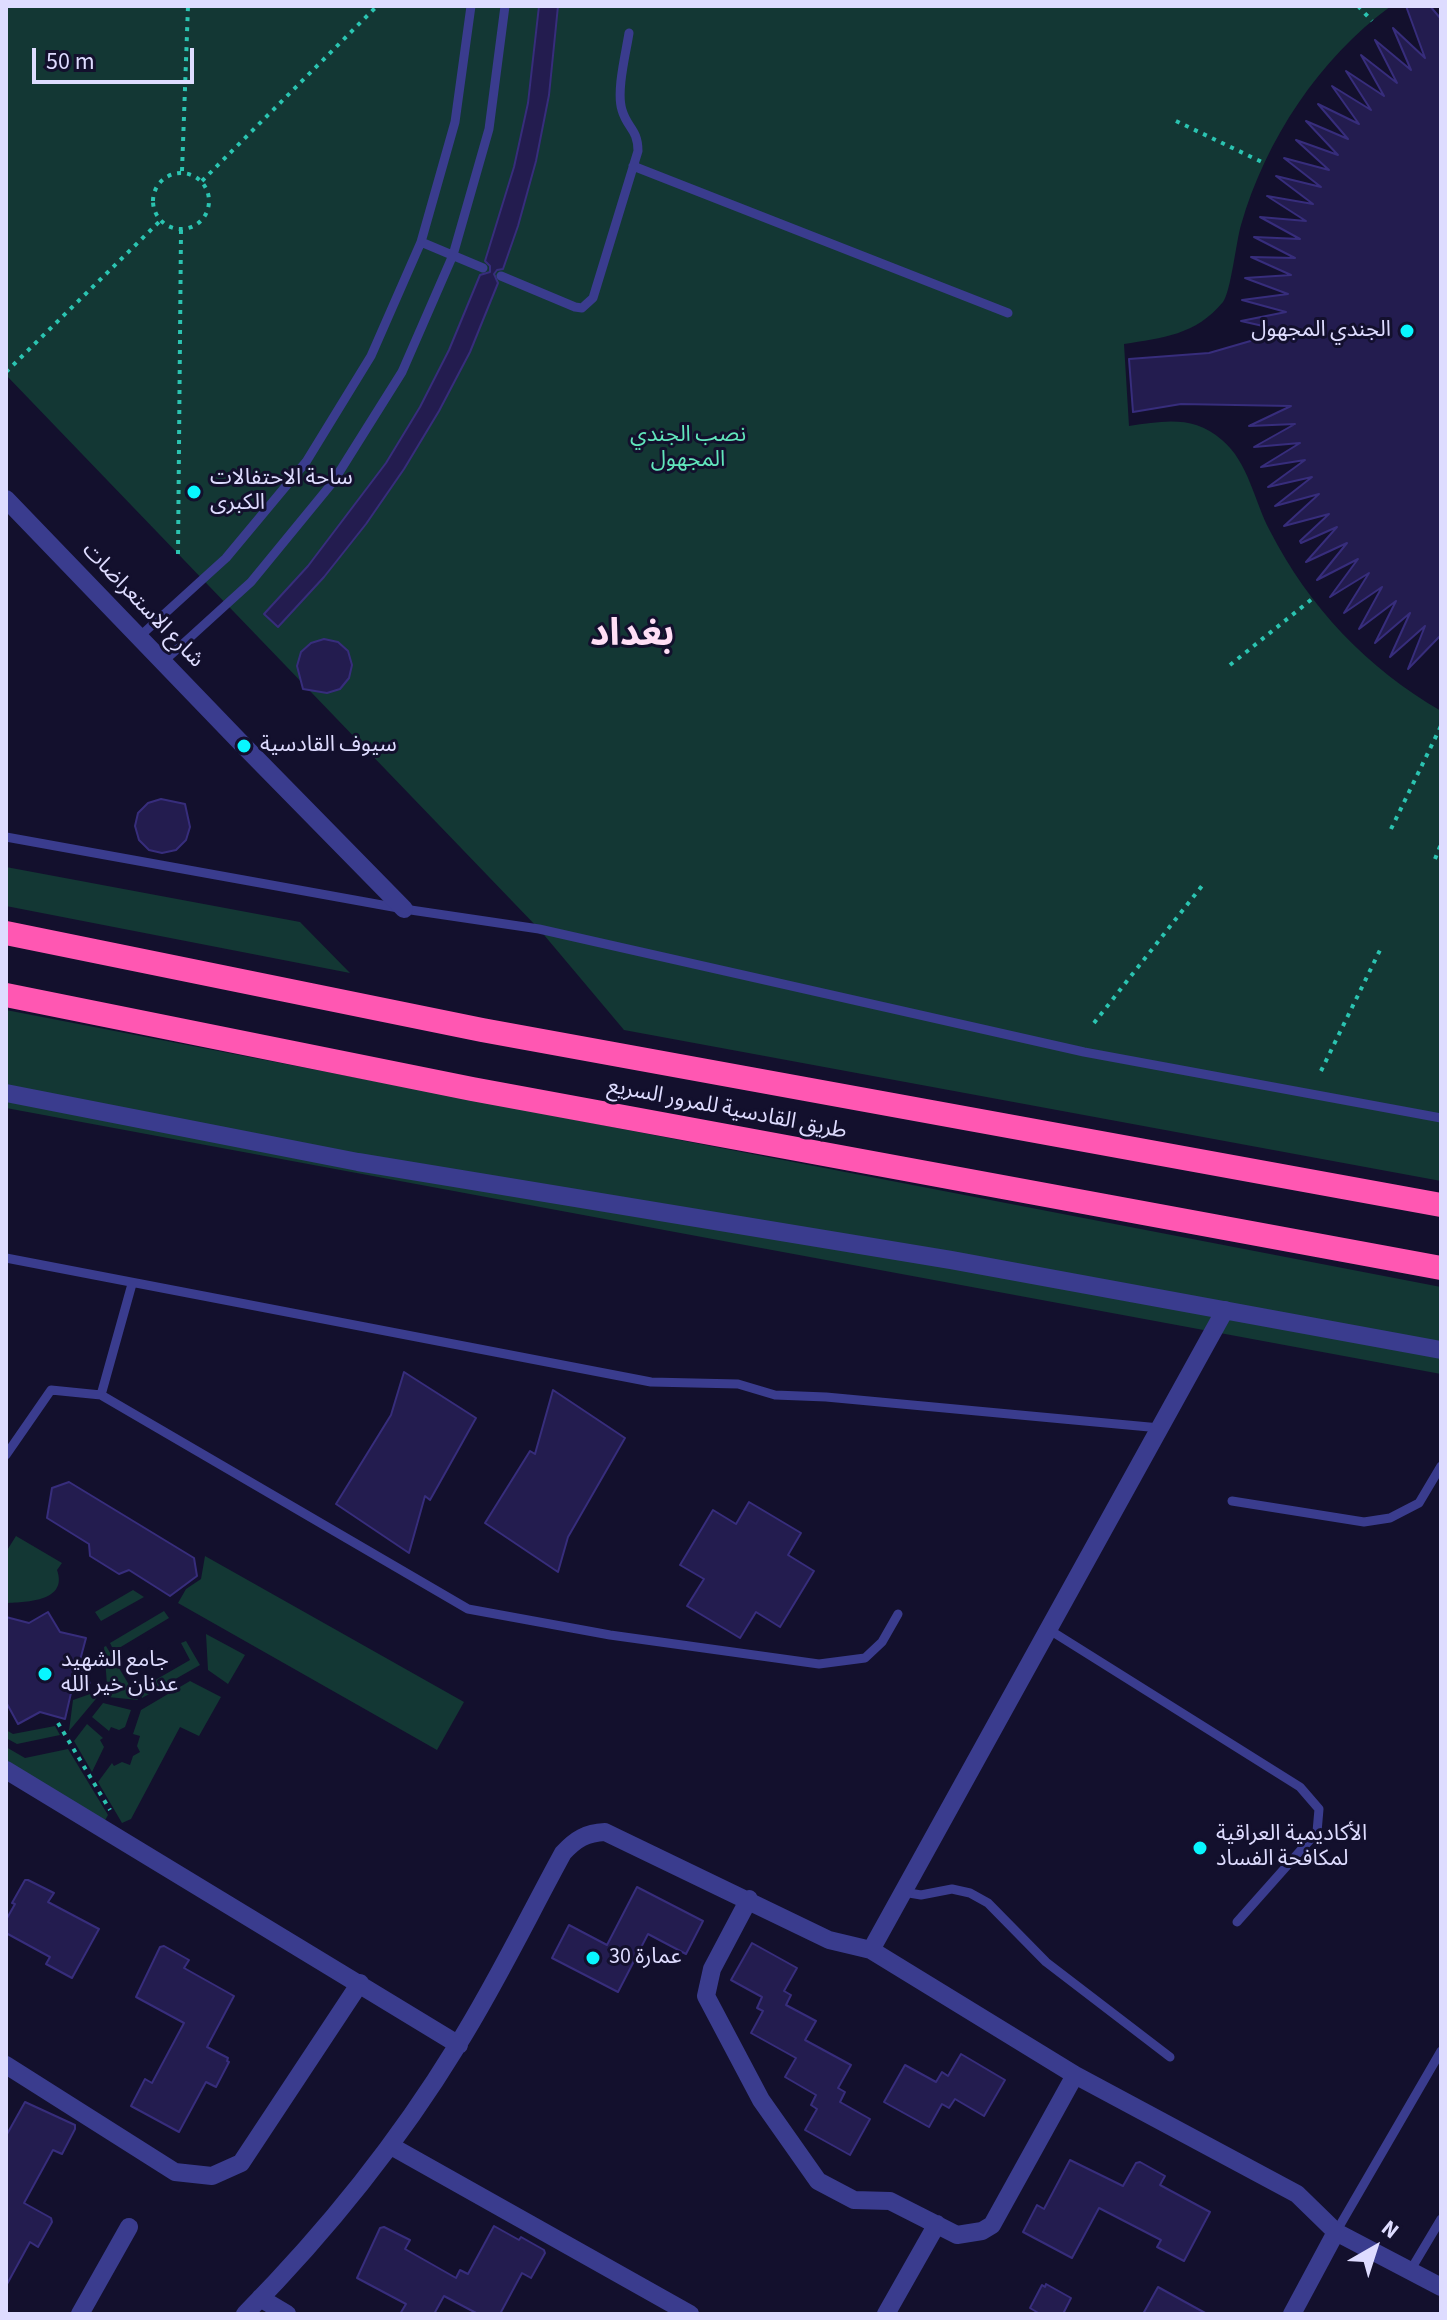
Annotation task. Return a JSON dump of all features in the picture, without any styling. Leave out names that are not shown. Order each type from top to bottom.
[{"type":"highway","name":"طريق القادسية للمرور السريع","points":[[6,933],[482,1030],[1441,1205]]},
{"type":"highway","name":"طريق القادسية للمرور السريع","points":[[6,995],[472,1089],[1441,1268]]},
{"type":"street","name":"شارع الاستعراضات","points":[[6,499],[404,909]]},
{"type":"street","points":[[6,1093],[358,1162],[951,1260],[1441,1350]]},
{"type":"street","points":[[871,1950],[1225,1310]]},
{"type":"street","points":[[6,1770],[459,2045]]},
{"type":"street","points":[[245,2314],[319,2235],[391,2146],[459,2045],[563,1853],[575,1840],[592,1832],[605,1832],[829,1940],[871,1950],[1075,2075],[1297,2194],[1336,2232],[1441,2287]]},
{"type":"street","points":[[749,1899],[712,1969],[706,1996],[761,2100],[818,2181],[854,2200],[890,2201],[957,2235],[982,2231],[992,2225],[1075,2075]]},
{"type":"street","points":[[6,2065],[175,2172],[212,2176],[241,2163],[360,1983]]},
{"type":"street","points":[[391,2146],[690,2314]]},
{"type":"street","points":[[886,2314],[937,2224]]},
{"type":"street","points":[[80,2314],[129,2227]]},
{"type":"street","points":[[1292,2314],[1336,2232]]},
{"type":"street","points":[[260,2298],[287,2314]]},
{"type":"lane","points":[[139,637],[226,558],[306,462],[371,356],[421,242],[455,122],[471,6]]},
{"type":"lane","points":[[163,662],[251,582],[333,482],[402,372],[453,255],[489,129],[505,6]]},
{"type":"lane","points":[[501,276],[575,307],[588,304],[593,298],[633,166],[638,139],[626,121],[620,102],[629,33]]},
{"type":"lane","points":[[633,166],[1008,313]]},
{"type":"lane","points":[[421,242],[483,268]]},
{"type":"lane","points":[[6,837],[404,909],[539,929],[1084,1052],[1441,1118]]},
{"type":"lane","points":[[6,1258],[651,1382],[738,1384],[775,1395],[1160,1428]]},
{"type":"lane","points":[[101,1395],[132,1284]]},
{"type":"lane","points":[[6,1455],[51,1390],[101,1395],[468,1609],[610,1635],[819,1664],[865,1658],[882,1642],[898,1614]]},
{"type":"lane","points":[[1232,1501],[1364,1522],[1390,1518],[1419,1503],[1441,1466]]},
{"type":"lane","points":[[1048,1629],[1300,1787],[1319,1809],[1317,1832],[1237,1922]]},
{"type":"lane","points":[[903,1892],[921,1895],[952,1889],[970,1893],[988,1903],[1046,1962],[1170,2057]]},
{"type":"lane","points":[[1336,2232],[1441,2051]]},
{"type":"lane","points":[[1409,2271],[1441,2219]]},
{"type":"path","points":[[182,172],[188,6]]},
{"type":"path","points":[[202,181],[377,6]]},
{"type":"path","points":[[1358,6],[1372,21]]},
{"type":"path","points":[[1176,121],[1264,163]]},
{"type":"path","points":[[182,172],[193,174],[202,181],[210,196],[208,213],[197,226],[181,230],[170,228],[160,221],[152,206],[154,189],[165,176],[182,172]]},
{"type":"path","points":[[6,372],[160,221]]},
{"type":"path","points":[[178,554],[181,230]]},
{"type":"path","points":[[1230,665],[1312,599]]},
{"type":"path","points":[[1391,829],[1441,726]]},
{"type":"path","points":[[1435,859],[1441,844]]},
{"type":"path","points":[[1094,1023],[1205,882]]},
{"type":"path","points":[[1321,1071],[1382,946]]},
{"type":"path","points":[[58,1723],[116,1820],[112,1834]]},
{"type":"green space","name":"نصب الجندي المجهول","points":[[6,6],[1391,6],[1341,50],[1318,76],[1280,132],[1241,225],[1223,302],[1213,313],[1190,328],[1165,337],[1124,344],[1129,426],[1189,423],[1222,440],[1245,471],[1264,519],[1286,559],[1322,610],[1365,655],[1441,711],[1441,1181],[624,1030],[539,929],[6,375]]},
{"type":"green space","points":[[6,867],[300,922],[350,973],[6,906]]},
{"type":"green space","points":[[6,1010],[1441,1287],[1441,1374],[6,1108]]},
{"type":"green space","points":[[16,1536],[62,1563],[57,1570],[57,1588],[44,1598],[6,1603],[6,1552]]},
{"type":"green space","points":[[205,1556],[464,1702],[437,1750],[178,1603],[186,1589],[201,1579]]},
{"type":"green space","points":[[133,1590],[144,1597],[101,1621],[95,1612]]},
{"type":"green space","points":[[164,1611],[169,1618],[114,1651],[110,1643]]},
{"type":"green space","points":[[206,1634],[245,1655],[228,1684],[208,1670]]},
{"type":"green space","points":[[186,1641],[200,1665],[142,1698],[138,1690],[190,1660],[181,1643]]},
{"type":"green space","points":[[106,1646],[138,1700],[108,1697]]},
{"type":"green space","points":[[190,1681],[221,1697],[199,1736],[180,1727],[131,1819],[122,1823],[98,1782],[112,1763],[114,1766],[122,1762],[130,1765],[133,1756],[140,1752],[137,1746],[140,1736],[133,1734],[141,1710]]},
{"type":"green space","points":[[96,1692],[100,1694],[69,1731],[73,1700]]},
{"type":"green space","points":[[103,1703],[131,1710],[125,1727],[119,1730],[111,1727],[109,1731],[92,1717]]},
{"type":"green space","points":[[87,1724],[103,1738],[100,1740],[104,1747],[92,1772],[74,1741]]},
{"type":"green space","points":[[55,1726],[60,1735],[17,1744],[6,1738],[6,1730],[13,1734]]},
{"type":"green space","points":[[6,1747],[25,1758],[68,1749],[108,1815],[103,1824],[6,1765]]},
{"type":"building","points":[[539,6],[558,6],[549,95],[536,161],[518,226],[503,269],[494,274],[498,283],[470,352],[404,469],[366,524],[324,577],[278,627],[264,614],[308,566],[386,463],[420,407],[449,350],[480,275],[490,272],[490,266],[485,261],[514,167],[528,103]]},
{"type":"building","points":[[1406,6],[1430,6],[1441,19],[1441,635],[1408,669],[1425,626],[1390,657],[1410,613],[1375,643],[1396,601],[1359,629],[1382,587],[1344,613],[1369,573],[1330,597],[1358,559],[1317,580],[1347,543],[1306,562],[1337,527],[1300,541],[1329,514],[1284,526],[1319,494],[1275,506],[1312,477],[1268,487],[1305,460],[1261,467],[1300,443],[1254,447],[1295,424],[1249,426],[1291,406],[1181,404],[1133,412],[1129,359],[1209,353],[1285,331],[1241,321],[1286,312],[1242,300],[1288,294],[1245,278],[1291,275],[1251,257],[1295,258],[1254,237],[1300,239],[1260,217],[1306,221],[1267,196],[1313,204],[1276,176],[1321,187],[1284,158],[1329,170],[1296,140],[1338,155],[1306,121],[1348,139],[1318,104],[1359,124],[1332,86],[1371,110],[1346,71],[1384,96],[1361,55],[1397,83],[1375,40],[1411,70],[1393,28],[1425,58]]},
{"type":"building","points":[[324,639],[338,642],[348,651],[352,665],[349,678],[340,689],[327,693],[303,689],[297,666],[301,652],[311,643]]},
{"type":"building","points":[[161,799],[185,804],[190,827],[186,840],[176,850],[162,853],[149,850],[139,840],[135,826],[138,813],[148,803]]},
{"type":"building","points":[[404,1372],[476,1418],[430,1500],[425,1496],[409,1553],[336,1504],[391,1415]]},
{"type":"building","points":[[553,1390],[625,1438],[568,1537],[558,1572],[485,1523],[530,1451],[535,1454]]},
{"type":"building","points":[[69,1482],[194,1558],[197,1576],[170,1596],[129,1570],[119,1574],[90,1556],[89,1544],[47,1518],[52,1488]]},
{"type":"building","points":[[749,1502],[801,1533],[788,1555],[814,1571],[780,1627],[756,1612],[740,1638],[687,1606],[704,1579],[680,1565],[713,1510],[736,1524]]},
{"type":"building","name":"جامع الشهيد عدنان خير الله","points":[[48,1612],[60,1632],[86,1638],[79,1664],[90,1683],[71,1693],[65,1719],[40,1712],[18,1724],[6,1702],[6,1617],[29,1623]]},
{"type":"building","points":[[25,1880],[54,1893],[48,1902],[99,1929],[72,1978],[46,1964],[50,1957],[6,1933],[6,1920],[15,1904],[12,1903]]},
{"type":"building","points":[[637,1887],[703,1921],[686,1954],[648,1934],[618,1992],[552,1958],[569,1925],[607,1945]]},
{"type":"building","points":[[752,1943],[797,1968],[784,1991],[791,1995],[786,2005],[816,2021],[805,2040],[851,2065],[838,2088],[845,2092],[840,2102],[870,2119],[850,2155],[805,2130],[817,2109],[811,2105],[816,2095],[785,2077],[796,2058],[751,2033],[763,2011],[757,2008],[762,1997],[731,1980]]},
{"type":"building","points":[[164,1946],[189,1960],[184,1968],[234,1996],[207,2047],[228,2058],[229,2062],[216,2087],[206,2082],[179,2132],[131,2106],[145,2079],[152,2083],[184,2023],[136,1997],[160,1947]]},
{"type":"building","points":[[961,2054],[1005,2080],[984,2116],[955,2099],[949,2108],[942,2104],[929,2127],[884,2102],[905,2065],[936,2082],[942,2072],[948,2076]]},
{"type":"building","points":[[25,2102],[75,2125],[75,2129],[62,2154],[53,2150],[24,2203],[51,2218],[52,2222],[38,2247],[30,2242],[6,2286],[6,2136]]},
{"type":"building","points":[[1070,2160],[1123,2186],[1136,2163],[1140,2162],[1165,2176],[1160,2185],[1210,2212],[1184,2261],[1157,2247],[1161,2240],[1099,2208],[1072,2258],[1023,2232],[1037,2205],[1044,2209]]},
{"type":"building","points":[[494,2226],[519,2240],[521,2237],[545,2253],[531,2278],[522,2273],[500,2314],[478,2314],[444,2296],[434,2314],[400,2314],[406,2304],[357,2278],[380,2228],[384,2227],[410,2240],[405,2249],[456,2278],[460,2270],[468,2274]]},
{"type":"building","points":[[1046,2284],[1071,2298],[1063,2314],[1040,2314],[1030,2308],[1042,2285],[1045,2287]]},
{"type":"building","points":[[1158,2287],[1207,2314],[1143,2314]]},
{"type":"place","name":"الجندي المجهول","points":[[1407,331]]},
{"type":"place","name":"ساحة الاحتفالات الكبرى","points":[[194,492]]},
{"type":"place","name":"سيوف القادسية","points":[[244,746]]},
{"type":"place","name":"جامع الشهيد عدنان خير الله","points":[[45,1674]]},
{"type":"place","name":"الأكاديمية العراقية لمكافحة الفساد","points":[[1200,1848]]},
{"type":"place","name":"عمارة 30","points":[[593,1958]]},
{"type":"district","name":"بغداد","points":[[632,637]]}]
